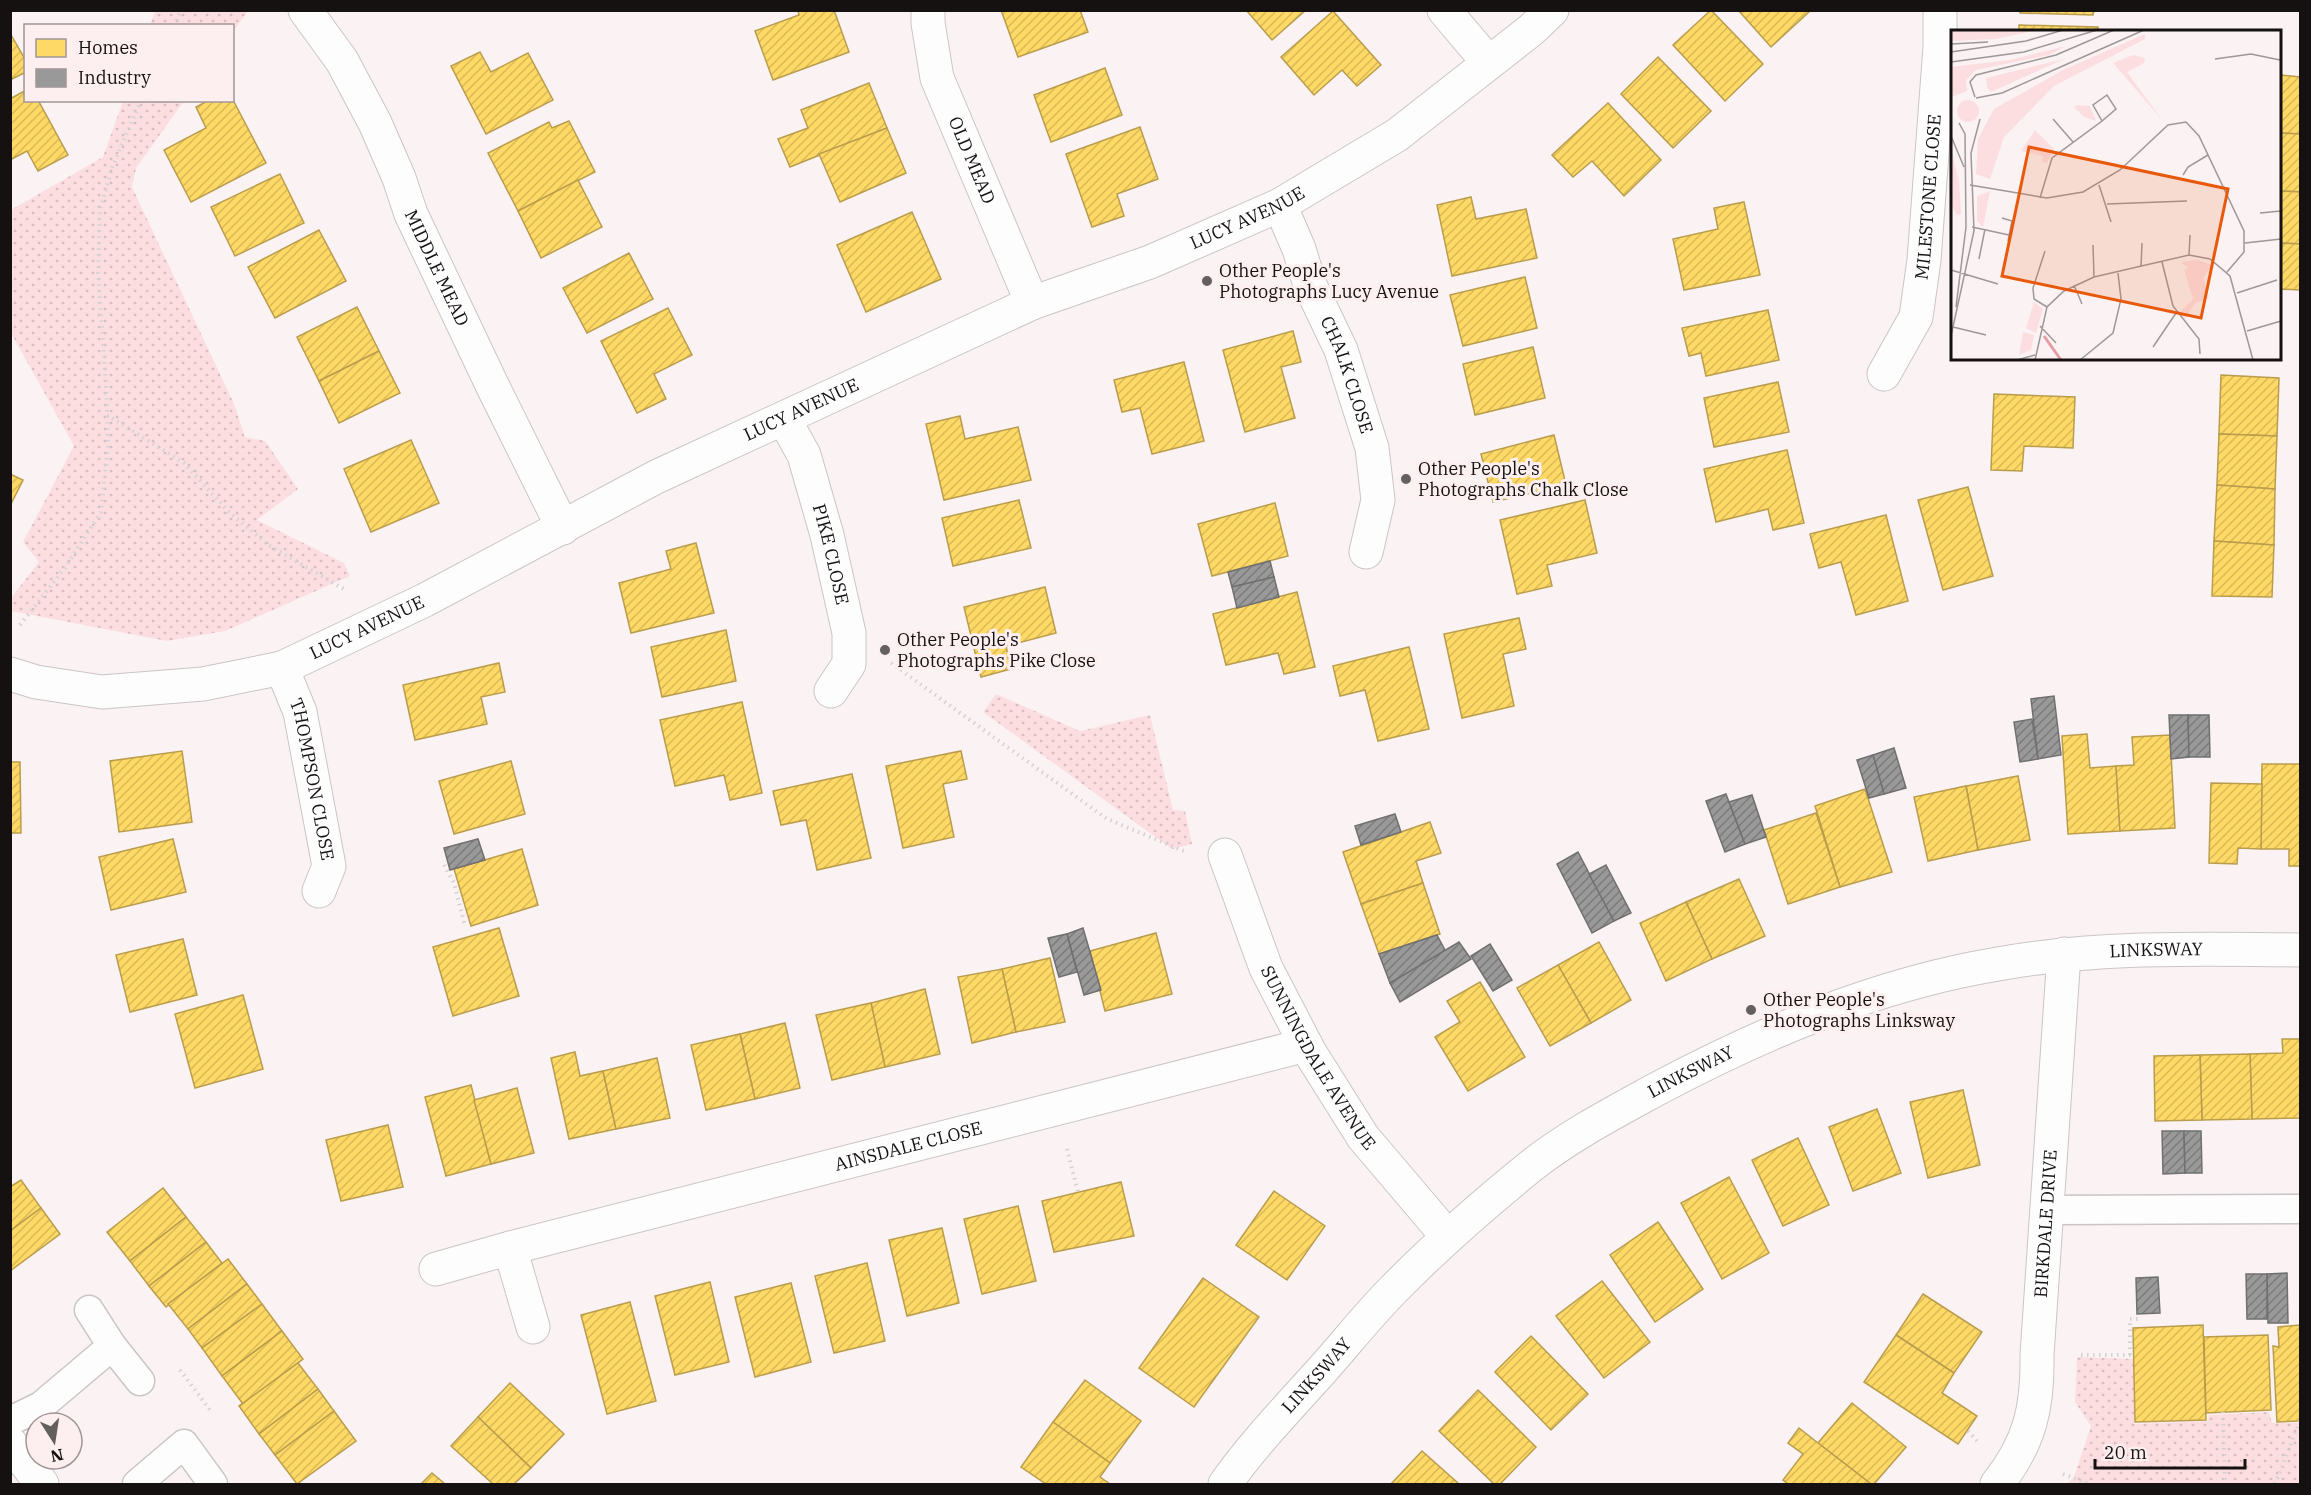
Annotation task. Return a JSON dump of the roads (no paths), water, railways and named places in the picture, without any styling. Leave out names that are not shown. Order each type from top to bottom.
[{"type":"street","name":"MIDDLE MEAD","points":[[306,10],[342,61],[375,123],[399,178],[411,214],[492,387],[563,528]]},
{"type":"street","name":"OLD MEAD","points":[[928,10],[937,78],[1032,303]]},
{"type":"street","points":[[1444,10],[1488,62]]},
{"type":"street","name":"LUCY AVENUE","points":[[10,674],[36,682],[102,692],[203,684],[282,668],[424,600],[656,477],[1032,303],[1150,262],[1280,205],[1397,135],[1532,30],[1552,10]]},
{"type":"street","name":"MILESTONE CLOSE","points":[[1884,374],[1916,317],[1923,272],[1940,47],[1940,10]]},
{"type":"street","name":"CHALK CLOSE","points":[[1280,205],[1299,249],[1310,285],[1341,350],[1372,448],[1378,500],[1366,552]]},
{"type":"street","name":"PIKE CLOSE","points":[[784,419],[804,455],[827,535],[849,633],[849,664],[831,692]]},
{"type":"street","name":"THOMPSON CLOSE","points":[[282,668],[300,712],[329,866],[319,891]]},
{"type":"street","name":"SUNNINGDALE AVENUE","points":[[1225,855],[1266,968],[1306,1045],[1363,1137],[1448,1237]]},
{"type":"street","name":"LINKSWAY","points":[[1225,1485],[1245,1457],[1355,1332],[1393,1290],[1448,1237],[1532,1166],[1585,1130],[1690,1071],[1773,1032],[1873,994],[1933,977],[1996,964],[2064,954],[2182,948],[2301,950]]},
{"type":"street","name":"BIRKDALE DRIVE","points":[[1997,1485],[2014,1463],[2031,1424],[2037,1387],[2037,1355],[2064,954]]},
{"type":"street","name":"AINSDALE CLOSE","points":[[436,1269],[510,1248],[1306,1045]]},
{"type":"street","points":[[510,1248],[533,1327]]},
{"type":"street","points":[[10,1443],[42,1485]]},
{"type":"lane","points":[[2048,1210],[2301,1209]]},
{"type":"lane","points":[[88,1310],[112,1346],[140,1381]]},
{"type":"lane","points":[[10,1421],[41,1406],[112,1346]]},
{"type":"lane","points":[[137,1485],[184,1444],[213,1485]]},
{"type":"place","name":"Other People's Photographs Lucy Avenue","points":[[1207,281]]},
{"type":"place","name":"Other People's Photographs Chalk Close","points":[[1406,479]]},
{"type":"place","name":"Other People's Photographs Pike Close","points":[[885,650]]},
{"type":"place","name":"Other People's Photographs Linksway","points":[[1751,1010]]}]
